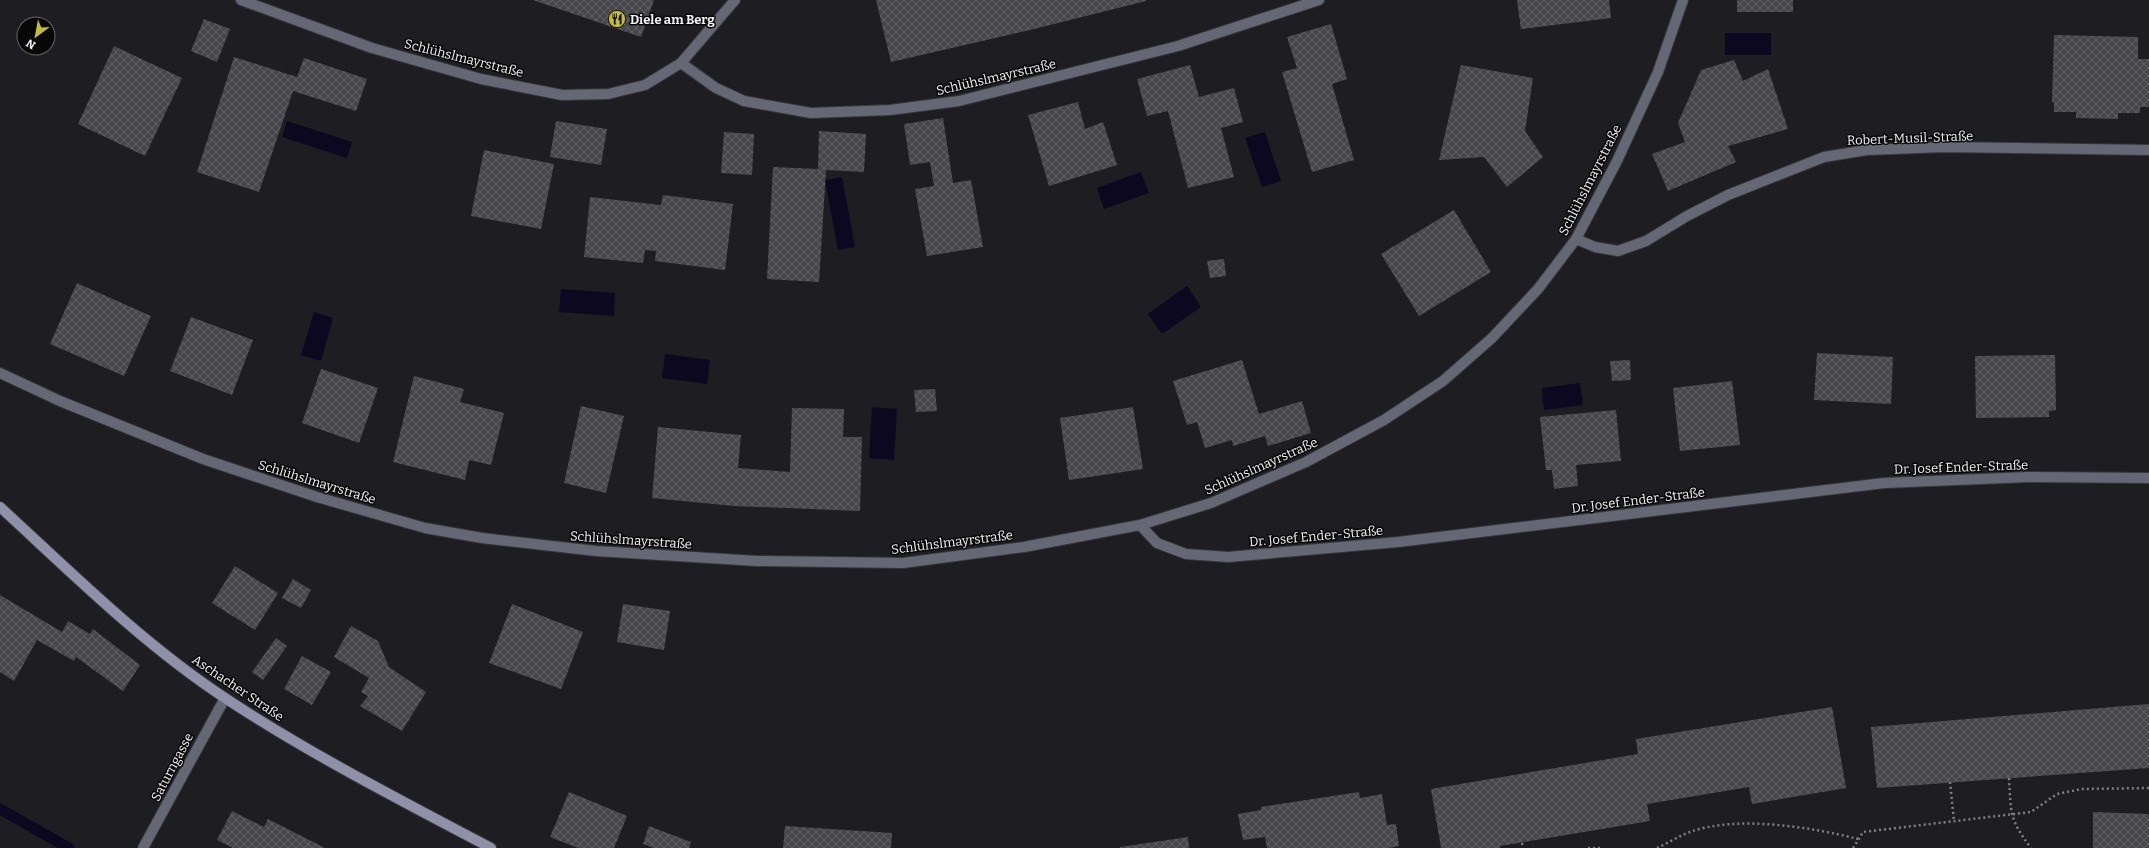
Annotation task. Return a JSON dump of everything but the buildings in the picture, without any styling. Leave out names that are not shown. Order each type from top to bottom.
[{"type":"street","name":"Schlühslmayrstraße","points":[[242,0],[372,48],[480,79],[562,95],[608,94],[646,85],[681,63],[735,0]]},
{"type":"street","name":"Schlühslmayrstraße","points":[[681,63],[716,88],[744,102],[811,113],[890,110],[959,101],[1170,48],[1319,0]]},
{"type":"street","name":"Schlühslmayrstraße","points":[[0,373],[60,401],[203,460],[317,497],[426,528],[482,538],[596,551],[757,561],[903,563],[1024,546],[1140,525],[1211,503],[1306,462],[1391,415],[1443,381],[1492,338],[1538,289],[1576,239],[1617,161],[1658,72],[1683,0]]},
{"type":"street","name":"Robert-Musil-Straße","points":[[1576,239],[1595,247],[1618,251],[1646,241],[1687,216],[1728,195],[1824,157],[1867,150],[1944,147],[2149,150]]},
{"type":"street","name":"Dr. Josef Ender-Straße","points":[[1140,525],[1157,543],[1186,554],[1228,556],[1398,542],[1884,483],[2029,477],[2149,478]]},
{"type":"street","name":"Aschacher Straße","points":[[0,507],[90,591],[170,657],[225,698],[340,766],[491,848]]},
{"type":"street","name":"Saturngasse","points":[[143,848],[225,698]]},
{"type":"path","points":[[2009,778],[2011,815],[2018,831],[2031,848]]},
{"type":"path","points":[[1950,782],[1954,821]]},
{"type":"path","points":[[1853,848],[1863,832],[2031,812],[2057,794],[2082,789],[2149,788]]},
{"type":"path","points":[[1657,848],[1691,832],[1718,826],[1756,823],[1837,834],[1858,839]]},
{"type":"path","points":[[1522,843],[1523,848]]},
{"type":"path","points":[[1588,848],[1600,848]]},
{"type":"water","points":[[1725,33],[1771,33],[1771,55],[1725,55]]},
{"type":"water","points":[[287,121],[352,142],[347,158],[282,137]]},
{"type":"water","points":[[1265,132],[1281,181],[1262,187],[1245,138]]},
{"type":"water","points":[[1141,172],[1149,193],[1104,209],[1097,188]]},
{"type":"water","points":[[842,177],[855,247],[838,250],[825,180]]},
{"type":"water","points":[[1187,286],[1201,307],[1162,334],[1148,314]]},
{"type":"water","points":[[561,289],[615,293],[614,316],[559,312]]},
{"type":"water","points":[[314,312],[333,318],[321,361],[301,355]]},
{"type":"water","points":[[665,354],[710,360],[707,384],[662,378]]},
{"type":"water","points":[[1580,383],[1583,405],[1544,410],[1542,388]]},
{"type":"water","points":[[872,407],[897,409],[894,460],[869,458]]},
{"type":"waterway","points":[[0,809],[69,848]]},
{"type":"place","name":"Diele am Berg","points":[[617,19]]}]
